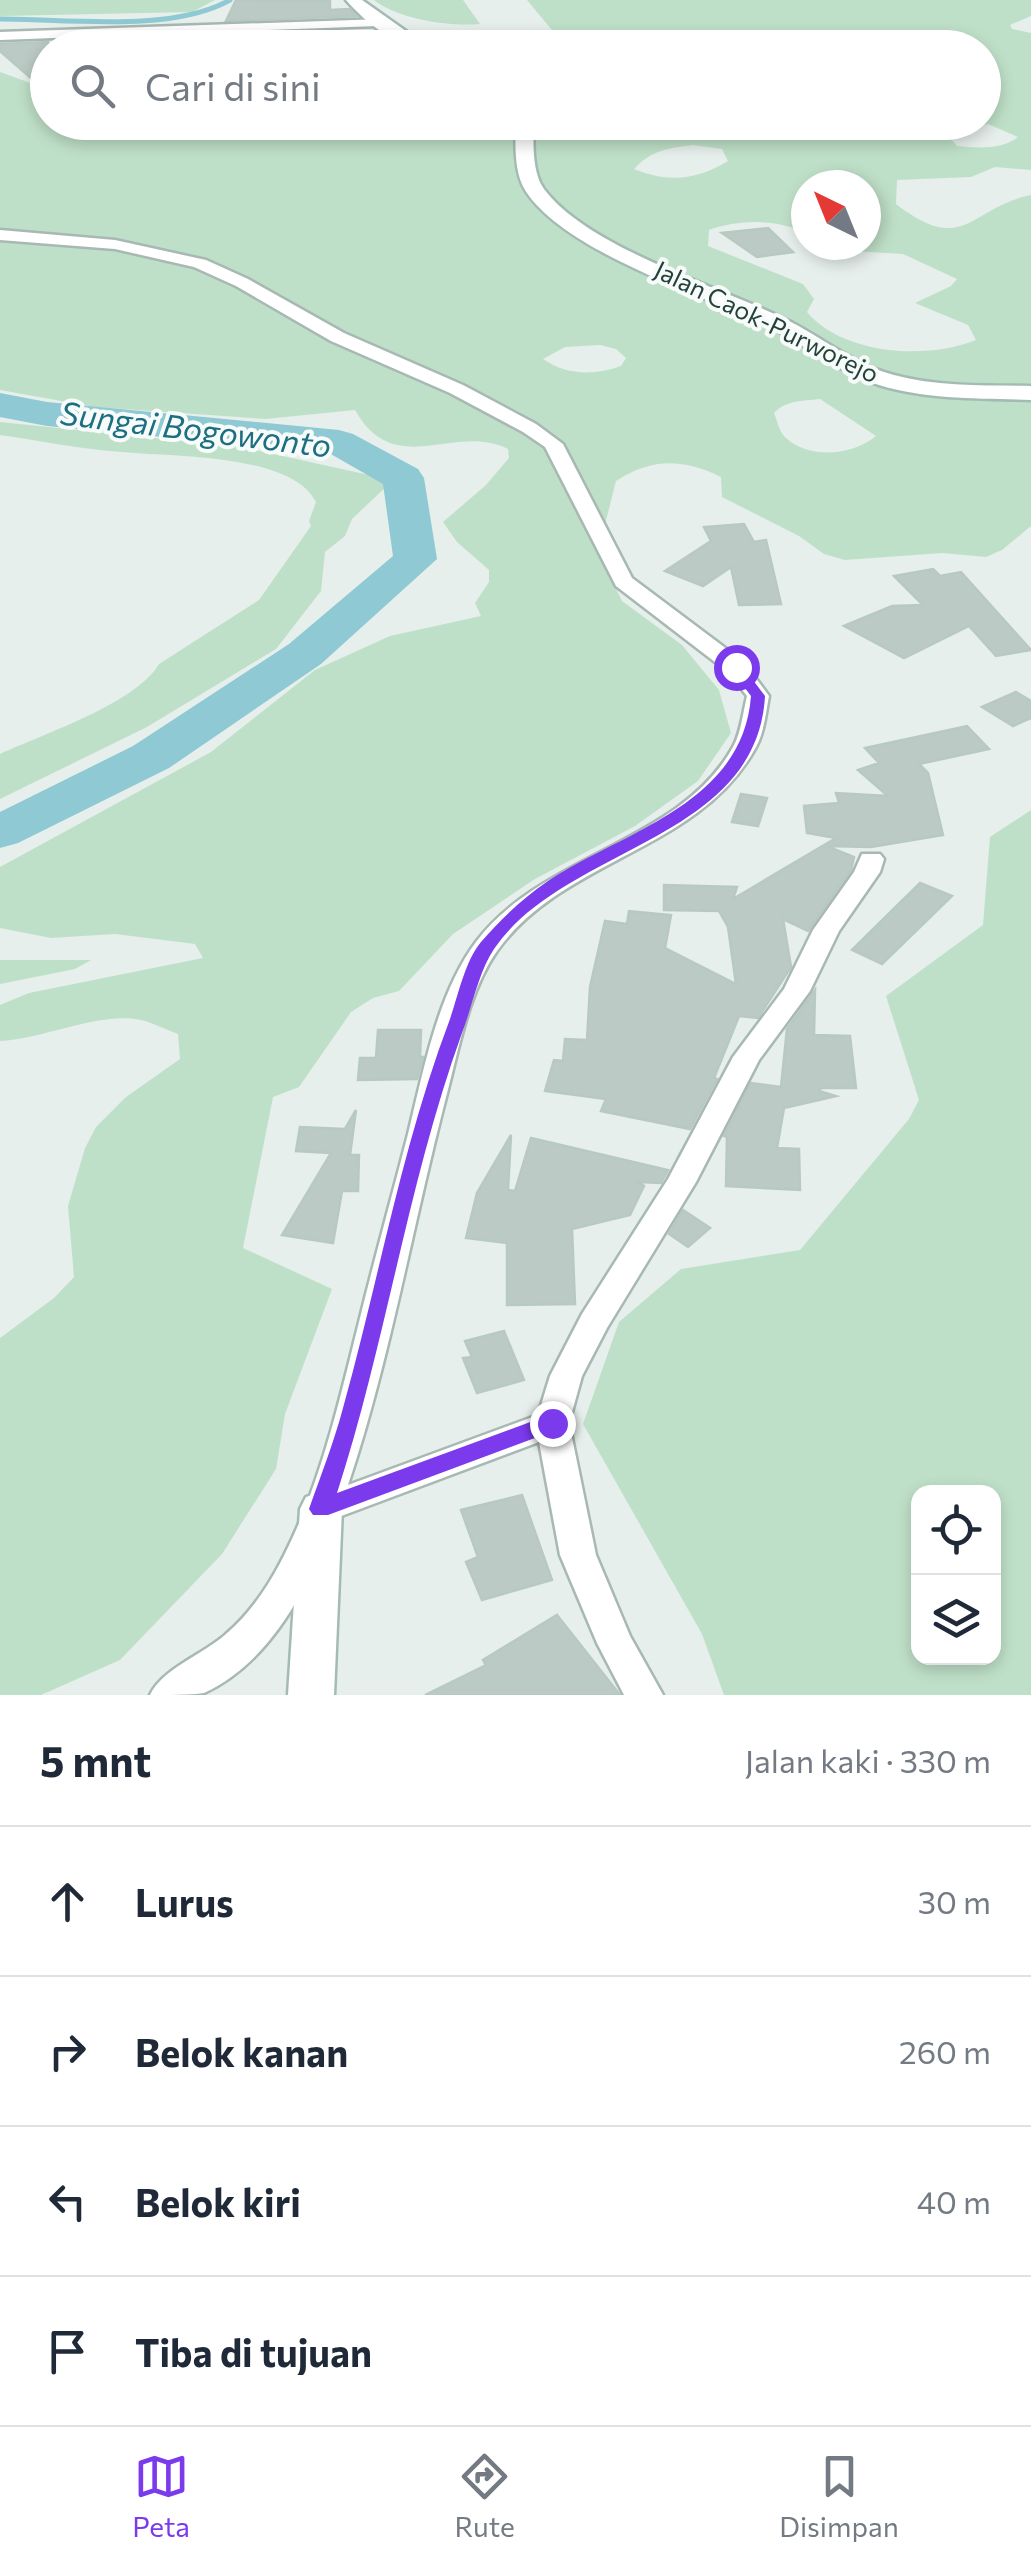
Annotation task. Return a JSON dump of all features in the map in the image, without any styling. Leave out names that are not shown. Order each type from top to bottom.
[{"type":"street","points":[[354,1],[392,30]]},
{"type":"street","points":[[162,30],[378,22]]},
{"type":"street","points":[[0,36],[30,35]]},
{"type":"street","name":"Jalan Caok-Purworejo","points":[[524,140],[532,187],[558,216],[608,246],[782,325],[834,358],[885,380],[930,389],[1031,392]]},
{"type":"street","points":[[0,235],[162,253],[197,262],[350,343],[459,390],[533,430],[553,444],[623,582],[736,667],[758,696],[756,719],[747,744],[709,795],[653,832],[557,883],[522,908],[485,948],[436,1080],[353,1410],[311,1695]]},
{"type":"street","points":[[644,1695],[615,1644],[578,1555],[552,1423],[566,1376],[593,1323],[681,1182],[738,1073],[796,991],[826,930],[867,872],[871,859]]},
{"type":"street","points":[[169,1695],[194,1681],[259,1626],[338,1503],[552,1423]]},
{"type":"green space","points":[[0,0],[215,0],[192,12],[0,16]]},
{"type":"green space","points":[[374,0],[463,0],[480,24],[425,20],[396,12]]},
{"type":"green space","points":[[527,0],[1031,0],[1031,16],[1010,25],[1012,29],[1031,33],[1031,170],[995,167],[971,177],[897,180],[896,204],[937,227],[952,228],[1031,195],[1031,526],[1002,550],[986,557],[942,553],[845,560],[824,554],[799,536],[722,497],[721,477],[693,466],[655,465],[616,481],[598,552],[622,601],[682,645],[719,690],[731,733],[698,781],[635,826],[535,879],[453,934],[399,991],[373,998],[351,1012],[299,1087],[273,1097],[243,1248],[332,1289],[285,1414],[276,1469],[222,1554],[120,1660],[41,1695],[0,1695],[0,1338],[54,1298],[74,1277],[68,1206],[85,1148],[96,1127],[126,1097],[180,1059],[178,1034],[146,1021],[125,1018],[0,1041],[0,1005],[29,993],[203,958],[195,944],[115,934],[51,938],[0,928],[0,867],[211,752],[315,670],[390,636],[481,616],[475,603],[489,582],[489,570],[457,542],[443,522],[486,485],[509,458],[508,449],[488,442],[407,446],[388,442],[371,431],[355,410],[265,419],[95,407],[0,390],[0,72],[30,83],[30,140],[952,140],[957,146],[997,146],[1018,137],[1001,130],[1001,30],[552,30]],"holes":[[[693,145],[722,149],[728,161],[694,176],[671,178],[634,169],[654,154],[669,149]],[[791,170],[881,170],[881,253],[903,254],[957,279],[951,286],[915,303],[968,325],[976,340],[910,351],[887,350],[842,337],[807,312],[814,299],[803,284],[708,246],[709,230],[758,222],[791,227]],[[600,345],[616,349],[626,358],[621,366],[602,371],[572,371],[543,359],[565,347]],[[820,399],[876,436],[855,448],[817,452],[794,444],[782,434],[774,413],[789,403]]]},
{"type":"green space","points":[[0,422],[241,447],[369,475],[388,485],[352,519],[345,536],[325,552],[321,591],[276,649],[147,727],[0,799],[0,754],[109,705],[147,679],[159,664],[259,600],[311,526],[316,502],[302,486],[257,466],[228,460],[91,449],[0,435]]},
{"type":"green space","points":[[1031,810],[1031,1695],[724,1695],[702,1634],[583,1424],[619,1322],[681,1269],[800,1250],[909,1119],[919,1100],[886,996],[983,925],[990,837]]},
{"type":"green space","points":[[0,960],[91,960],[75,969],[0,984]]},
{"type":"building","points":[[236,0],[330,1],[330,10],[349,9],[356,16],[226,21]]},
{"type":"building","points":[[30,43],[30,77],[0,51],[0,44]]},
{"type":"building","points":[[768,228],[791,252],[757,257],[722,233]]},
{"type":"building","points":[[744,524],[754,542],[766,540],[781,604],[739,605],[731,567],[703,586],[665,571],[711,541],[704,527]]},
{"type":"building","points":[[933,569],[940,576],[961,572],[1031,650],[996,656],[969,626],[904,658],[844,626],[892,606],[923,605],[894,576]]},
{"type":"building","points":[[1016,692],[1031,701],[1031,718],[1013,726],[982,707]]},
{"type":"building","points":[[967,726],[989,749],[919,764],[928,773],[943,835],[871,847],[826,846],[854,857],[851,870],[808,931],[783,919],[791,967],[758,1018],[739,1016],[714,1078],[717,1079],[690,1129],[601,1111],[606,1099],[545,1091],[554,1060],[563,1061],[565,1039],[587,1040],[590,987],[605,921],[627,924],[629,911],[671,915],[665,948],[736,984],[728,927],[719,911],[664,910],[664,885],[737,887],[733,899],[836,838],[807,833],[804,806],[839,803],[836,793],[888,796],[858,770],[879,763],[865,748]]},
{"type":"building","points":[[741,794],[767,798],[758,826],[732,822]]},
{"type":"building","points":[[920,883],[952,896],[882,964],[852,950]]},
{"type":"building","points":[[815,990],[814,1035],[850,1036],[856,1088],[821,1088],[819,1091],[836,1096],[784,1108],[777,1148],[799,1149],[800,1190],[726,1186],[724,1136],[751,1083],[781,1087],[787,1029]]},
{"type":"building","points":[[378,1030],[421,1030],[423,1057],[417,1079],[358,1080],[360,1058],[376,1058]]},
{"type":"building","points":[[356,1110],[350,1155],[359,1155],[358,1191],[342,1191],[333,1243],[282,1235],[331,1153],[296,1151],[300,1127],[345,1129]]},
{"type":"building","points":[[511,1135],[508,1190],[515,1191],[531,1138],[668,1170],[661,1183],[638,1182],[644,1186],[630,1215],[572,1229],[575,1304],[507,1305],[507,1243],[466,1238],[477,1193]]},
{"type":"building","points":[[683,1210],[710,1228],[688,1247],[669,1234]]},
{"type":"building","points":[[504,1331],[524,1380],[477,1393],[463,1358],[472,1357],[465,1341]]},
{"type":"building","points":[[522,1495],[552,1580],[482,1600],[466,1562],[478,1557],[461,1510]]},
{"type":"building","points":[[557,1615],[620,1695],[425,1695],[486,1665],[483,1660]]},
{"type":"waterway","points":[[0,19],[149,21],[179,17],[230,0]]},
{"type":"waterway","name":"Sungai Bogowonto","points":[[0,405],[47,414],[339,442],[403,478],[415,559],[305,654],[151,757],[0,832]]},
{"type":"route","points":[[552,1423],[472,1456],[320,1509],[353,1410],[436,1080],[485,948],[522,908],[557,883],[653,832],[709,795],[747,744],[756,719],[758,696],[736,667]]}]
